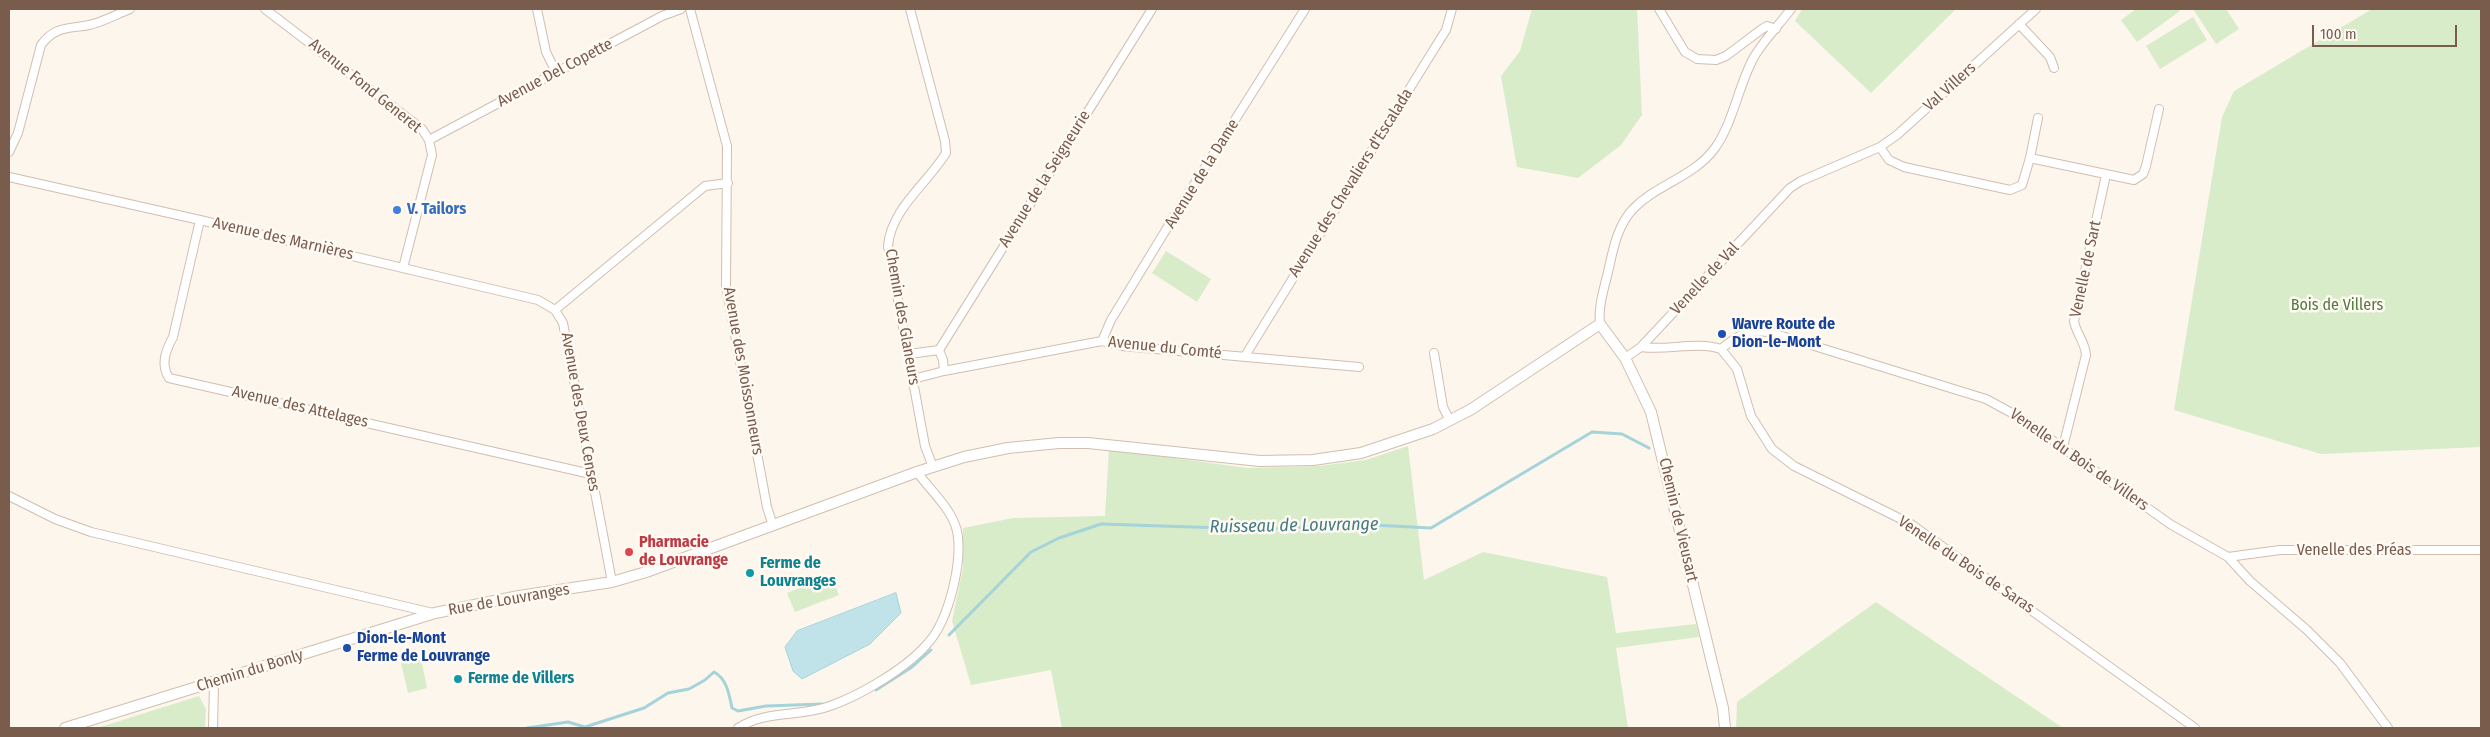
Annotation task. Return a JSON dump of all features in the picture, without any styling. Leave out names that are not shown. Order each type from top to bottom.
[{"type":"street","points":[[9,151],[18,133],[41,45],[48,36],[61,29],[90,25],[130,9]]},
{"type":"street","name":"Avenue Fond Generet","points":[[265,9],[422,129],[429,140],[432,155],[403,268]]},
{"type":"street","points":[[537,9],[546,52],[556,72]]},
{"type":"street","name":"Avenue Del Copette","points":[[429,140],[662,16],[681,9]]},
{"type":"street","name":"Avenue des Moissonneurs","points":[[690,9],[728,146],[726,286],[767,507],[773,526]]},
{"type":"street","name":"Chemin des Glaneurs","points":[[910,9],[946,141],[946,153],[896,218],[889,232],[888,246],[925,446],[933,466]]},
{"type":"street","name":"Avenue de la Seigneurie","points":[[939,350],[1152,9]]},
{"type":"street","name":"Avenue de la Dame","points":[[1102,341],[1111,320],[1305,9]]},
{"type":"street","name":"Avenue des Chevaliers d'Escalada","points":[[1245,356],[1446,30],[1452,9]]},
{"type":"street","points":[[1659,9],[1685,52],[1697,59],[1721,58],[1762,29],[1768,26],[1776,29]]},
{"type":"street","points":[[1600,324],[1599,312],[1610,260],[1623,223],[1633,209],[1699,165],[1715,148],[1729,123],[1754,57],[1791,9]]},
{"type":"street","name":"Val Villers","points":[[1780,197],[1801,181],[1880,148],[1897,135],[2036,9]]},
{"type":"street","points":[[2019,24],[2050,57],[2054,68]]},
{"type":"street","points":[[2030,158],[2134,180],[2143,174],[2159,109]]},
{"type":"street","points":[[1880,148],[1889,160],[1904,167],[2010,190],[2022,185],[2030,158],[2038,118]]},
{"type":"street","name":"Venelle de Sart","points":[[2063,447],[2086,355],[2086,344],[2076,332],[2074,321],[2106,175]]},
{"type":"street","name":"Avenue des Marnières","points":[[9,177],[538,300],[555,310]]},
{"type":"street","name":"Avenue des Deux Censes","points":[[612,582],[564,323],[555,310],[705,186],[728,183]]},
{"type":"street","name":"Venelle de Val","points":[[1625,358],[1641,347],[1780,197]]},
{"type":"street","name":"Avenue des Attelages","points":[[200,220],[173,337],[166,352],[163,365],[169,378],[591,474]]},
{"type":"street","name":"Chemin de Vieusart","points":[[1600,324],[1625,358],[1644,393],[1656,429],[1723,708],[1725,728]]},
{"type":"street","name":"Rue de Louvranges","points":[[9,496],[54,519],[91,532],[435,613],[519,596],[612,582],[682,560],[933,466],[964,457],[1008,448],[1059,443],[1126,446],[1260,461],[1313,460],[1361,453],[1416,435],[1450,421],[1470,410],[1600,324]]},
{"type":"street","name":"Venelle du Bois de Villers","points":[[1721,349],[1732,339],[1750,330],[1769,332],[1986,399],[2021,418],[2170,524],[2228,558],[2250,581],[2307,630],[2340,663],[2388,728]]},
{"type":"street","name":"Avenue du Comté","points":[[913,379],[944,371],[1102,341],[1122,346],[1360,367]]},
{"type":"street","points":[[1641,347],[1659,350],[1709,345],[1721,349]]},
{"type":"street","name":"Venelle du Bois de Saras","points":[[1721,349],[1737,369],[1751,416],[1772,449],[1794,466],[1911,524],[2195,728]]},
{"type":"street","points":[[909,354],[939,350],[943,360],[944,371]]},
{"type":"street","points":[[1434,353],[1443,407],[1450,421]]},
{"type":"street","points":[[738,728],[757,719],[828,707],[848,699],[904,664],[930,642],[950,598],[957,569],[958,539],[952,520],[917,472]]},
{"type":"street","name":"Venelle des Préas","points":[[2228,558],[2280,550],[2481,550]]},
{"type":"street","name":"Chemin du Bonly","points":[[65,728],[435,613]]},
{"type":"street","points":[[213,728],[214,682]]},
{"type":"green space","points":[[1532,9],[1637,9],[1642,115],[1621,145],[1578,178],[1517,167],[1501,76],[1520,51]]},
{"type":"green space","points":[[1802,9],[1956,9],[1871,93],[1795,21]]},
{"type":"green space","points":[[2136,9],[2178,9],[2180,11],[2137,42],[2121,20]]},
{"type":"green space","points":[[2193,9],[2226,9],[2239,29],[2216,44]]},
{"type":"green space","name":"Bois de Villers","points":[[2372,9],[2481,9],[2481,447],[2321,454],[2174,410],[2222,117],[2234,91]]},
{"type":"green space","points":[[2193,17],[2207,40],[2160,69],[2146,46]]},
{"type":"green space","points":[[1166,251],[1211,279],[1197,302],[1152,273]]},
{"type":"green space","points":[[1408,446],[1424,580],[1483,552],[1607,577],[1616,633],[1696,624],[1699,637],[1616,648],[1628,728],[1062,728],[1051,670],[971,685],[952,621],[963,568],[963,528],[1013,518],[1105,516],[1109,449],[1247,468],[1319,466],[1366,460]]},
{"type":"green space","points":[[831,575],[839,595],[795,612],[787,593]]},
{"type":"green space","points":[[1876,602],[2063,728],[1736,728],[1737,702]]},
{"type":"green space","points":[[421,658],[427,688],[408,693],[401,663]]},
{"type":"green space","points":[[199,696],[206,709],[205,728],[97,728]]},
{"type":"water","points":[[896,593],[901,613],[870,644],[802,679],[793,671],[785,647],[797,631]]},
{"type":"waterway","name":"Ruisseau de Louvrange","points":[[949,635],[1031,552],[1059,538],[1101,524],[1253,529],[1373,525],[1431,528],[1592,432],[1622,434],[1649,448]]},
{"type":"waterway","name":"Ruisseau de Louvrange","points":[[876,690],[912,667],[931,650]]},
{"type":"waterway","name":"Ruisseau de Louvrange","points":[[527,728],[568,722],[585,727],[644,708],[668,693],[689,689],[705,680],[714,672],[725,683],[732,708],[738,711],[766,706],[822,704]]},
{"type":"place","name":"V. Tailors","points":[[397,210]]},
{"type":"place","name":"Wavre Route de Dion-le-Mont","points":[[1722,334]]},
{"type":"place","name":"Pharmacie de Louvrange","points":[[629,552]]},
{"type":"place","name":"Ferme de Louvranges","points":[[750,573]]},
{"type":"place","name":"Dion-le-Mont Ferme de Louvrange","points":[[347,648]]},
{"type":"place","name":"Ferme de Villers","points":[[458,679]]}]
